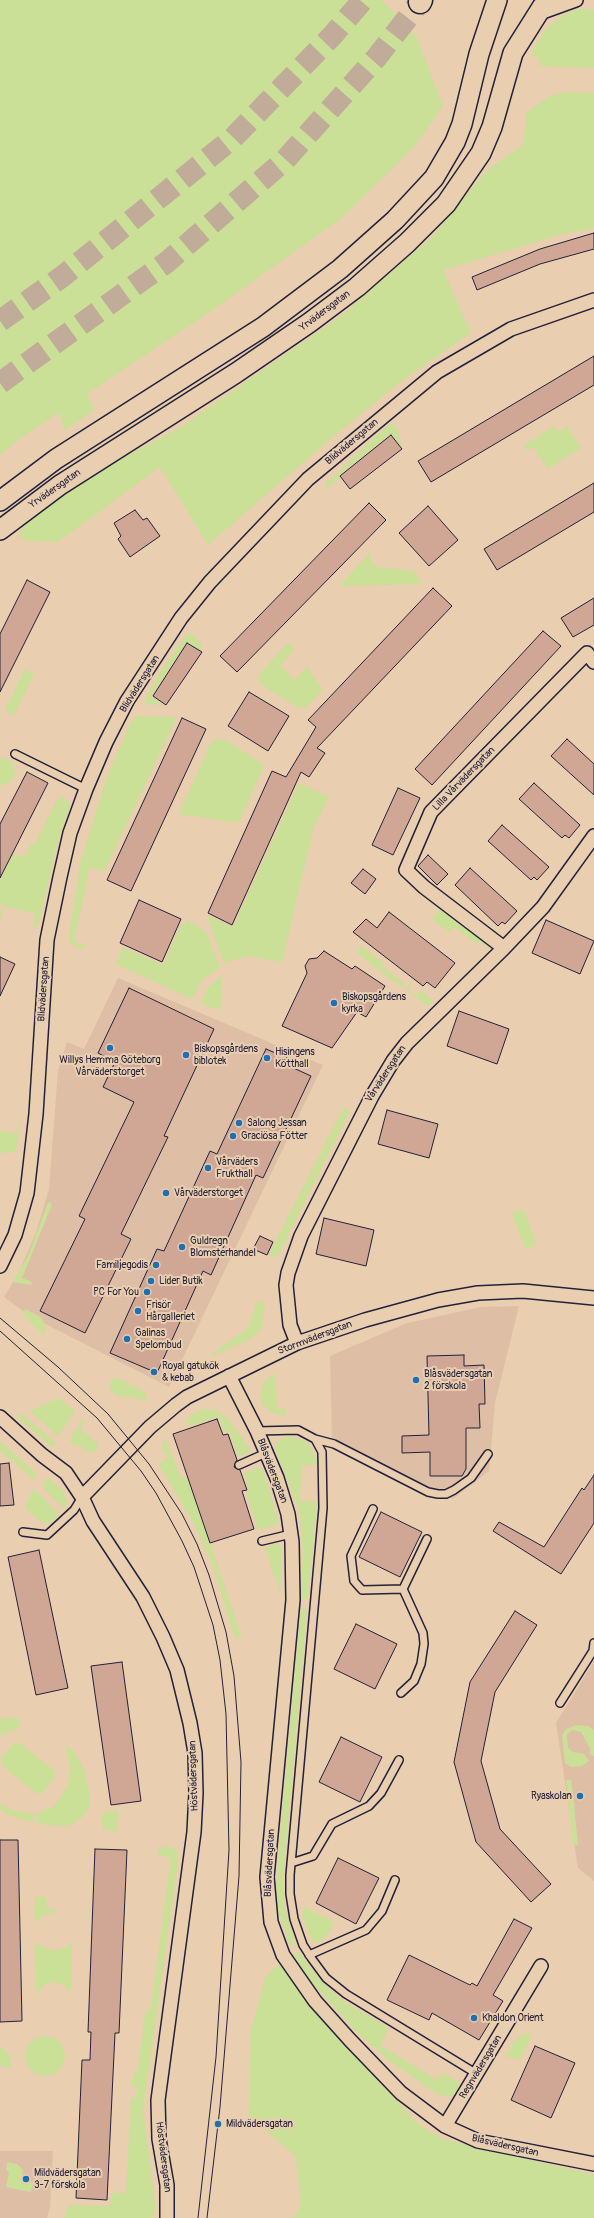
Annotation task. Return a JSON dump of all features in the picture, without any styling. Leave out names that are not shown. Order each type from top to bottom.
[{"type":"street","points":[[0,501],[56,459],[268,322],[340,269],[395,220],[434,178],[453,146],[462,124],[485,37],[498,0]]},
{"type":"street","points":[[485,37],[510,0]]},
{"type":"street","points":[[543,7],[576,0]]},
{"type":"street","name":"Yrvädersgatan","points":[[0,530],[60,485],[236,373],[309,323],[357,287],[408,243],[446,204],[481,152],[492,126],[513,53],[543,7]]},
{"type":"street","name":"Blidvädersgatan","points":[[0,1266],[15,1235],[27,1193],[36,1114],[47,940],[70,833],[86,789],[106,742],[127,701],[181,618],[210,582],[308,479],[437,372],[511,329],[594,300]]},
{"type":"street","name":"Lilla Vårvädersgatan","points":[[504,948],[424,887],[406,870],[431,812],[587,653],[594,662]]},
{"type":"street","name":"Vårvädersgatan","points":[[297,1343],[290,1325],[286,1285],[288,1273],[301,1236],[372,1096],[406,1043],[504,948],[543,907],[594,836]]},
{"type":"street","name":"Stormvädersgatan","points":[[82,1497],[150,1428],[176,1405],[229,1376],[297,1343],[365,1320],[438,1300],[478,1292],[523,1291],[594,1298]]},
{"type":"street","name":"Blåsvädersgatan","points":[[229,1376],[257,1431],[277,1478],[288,1514],[291,1534],[294,1567],[293,1600],[268,1860],[267,1891],[271,1922],[284,1955],[315,2001],[350,2040],[401,2093],[445,2126],[478,2141],[594,2164]]},
{"type":"street","name":"Höstvädersgatan","points":[[0,1417],[42,1455],[66,1473],[82,1497],[92,1521],[143,1597],[164,1637],[177,1670],[194,1746],[196,1793],[194,1832],[158,2100],[159,2139],[167,2185],[167,2218]]},
{"type":"street","name":"Regnvädersgatan","points":[[445,2126],[541,1966]]},
{"type":"lane","points":[[15,754],[86,789]]},
{"type":"lane","name":"Blåsvädersgatan","points":[[257,1431],[290,1429],[306,1433],[315,1439],[322,1452],[323,1508],[291,1863],[290,1894],[294,1919],[303,1945],[326,1978],[346,1994],[477,2074]]},
{"type":"lane","points":[[315,1439],[334,1444],[428,1492],[438,1494],[446,1494],[471,1478],[488,1454]]},
{"type":"lane","points":[[239,1465],[266,1453]]},
{"type":"lane","points":[[22,1532],[47,1535],[74,1510],[82,1497]]},
{"type":"lane","points":[[374,1509],[351,1556],[354,1581],[362,1590],[403,1590]]},
{"type":"lane","points":[[262,1541],[291,1534]]},
{"type":"lane","points":[[403,1590],[427,1539]]},
{"type":"lane","points":[[401,1693],[414,1681],[421,1664],[424,1644],[423,1633],[403,1590]]},
{"type":"lane","points":[[560,1703],[593,1650],[594,1643]]},
{"type":"lane","points":[[291,1863],[313,1856],[332,1824],[369,1806],[380,1793],[399,1760]]},
{"type":"lane","points":[[309,1955],[366,1930],[382,1911],[395,1880]]},
{"type":"shaded area","points":[[118,978],[323,1065],[169,1387],[30,1316],[4,1297],[19,1272],[36,1233],[49,1189],[58,1070],[67,1042],[84,1049]]},
{"type":"shaded area","name":"Blåsvädersgatan 2 förskola","points":[[519,1306],[495,1403],[489,1471],[453,1499],[332,1438],[330,1356],[407,1323],[481,1307]]},
{"type":"shaded area","name":"Ryaskolan","points":[[594,1661],[594,1881],[578,1868],[556,1723]]},
{"type":"shaded area","name":"Mildvädersgatan 3-7 förskola","points":[[0,2151],[53,2151],[50,2207],[47,2218],[0,2218]]},
{"type":"green space","points":[[0,0],[382,0],[416,36],[443,106],[416,145],[342,218],[207,314],[87,394],[95,410],[65,430],[63,428],[60,412],[18,440],[0,455]]},
{"type":"green space","points":[[578,9],[593,9],[594,11],[594,68],[542,66],[540,65],[537,55],[529,59],[536,44],[548,27],[563,15]]},
{"type":"green space","points":[[565,92],[594,93],[594,228],[563,234],[443,270],[471,333],[404,379],[334,436],[208,545],[160,467],[58,542],[27,541],[18,536],[25,524],[68,487],[181,427],[342,315],[432,237],[487,170],[523,145],[527,112],[550,96]]},
{"type":"green space","points":[[389,424],[393,424],[398,430],[402,448],[391,434],[339,475],[340,477],[328,489],[324,485]]},
{"type":"green space","points":[[554,426],[558,432],[567,426],[581,448],[547,469],[534,447],[527,451],[524,445]]},
{"type":"green space","points":[[370,553],[370,561],[377,567],[414,571],[421,582],[420,584],[342,586],[341,584]]},
{"type":"green space","points":[[187,634],[191,634],[196,637],[202,646],[202,651],[187,642],[151,696],[165,706],[145,703],[145,699],[161,671]]},
{"type":"green space","points":[[289,642],[294,650],[280,666],[295,680],[307,667],[323,690],[305,708],[299,708],[268,689],[258,680],[261,672]]},
{"type":"green space","points":[[25,669],[34,674],[14,715],[5,710]]},
{"type":"green space","points":[[136,716],[177,717],[104,872],[90,867],[74,941],[87,946],[85,949],[82,949],[70,943],[69,939],[80,864],[108,774],[130,724]]},
{"type":"green space","points":[[224,739],[264,765],[239,823],[179,814],[210,745],[215,740]]},
{"type":"green space","points":[[0,757],[11,761],[16,771],[11,782],[0,786]]},
{"type":"green space","points":[[299,783],[329,797],[314,826],[282,962],[248,956],[224,963],[207,915],[233,927]]},
{"type":"green space","points":[[61,796],[70,803],[70,805],[55,851],[39,924],[35,927],[33,926],[35,913],[4,907],[0,920],[0,912],[4,905],[0,904],[0,880],[12,855],[25,856],[31,844],[35,844],[56,802]]},
{"type":"green space","points":[[441,908],[489,944],[492,948],[490,949],[479,941],[476,943],[454,927],[449,932],[432,919]]},
{"type":"green space","points":[[188,920],[206,932],[220,968],[203,979],[192,999],[116,964],[123,947],[163,965],[182,923],[186,924]]},
{"type":"green space","points":[[361,946],[384,963],[382,966],[405,984],[403,987],[357,953]]},
{"type":"green space","points":[[222,975],[221,1009],[213,1008],[201,1003],[209,987]]},
{"type":"green space","points":[[410,982],[412,983],[408,990],[416,996],[421,990],[433,1001],[428,1006],[406,990]]},
{"type":"green space","points":[[343,1109],[348,1109],[348,1115],[279,1254],[274,1257],[268,1256]]},
{"type":"green space","points":[[18,1122],[20,1122],[16,1152],[0,1153],[0,1131],[17,1134]]},
{"type":"green space","points":[[48,1202],[52,1204],[51,1207],[22,1278],[32,1282],[31,1285],[13,1282],[29,1254]]},
{"type":"green space","points":[[523,1209],[537,1245],[526,1249],[512,1214]]},
{"type":"green space","points":[[260,1301],[263,1302],[265,1307],[262,1326],[256,1335],[245,1342],[212,1356],[211,1354],[248,1328],[257,1303]]},
{"type":"green space","points":[[25,1309],[41,1317],[46,1327],[43,1335],[23,1313]]},
{"type":"green space","points":[[275,1374],[277,1409],[285,1409],[286,1414],[283,1416],[269,1411],[262,1403],[260,1396],[265,1380]]},
{"type":"green space","points":[[116,1378],[142,1390],[147,1396],[147,1401],[133,1397],[120,1397],[112,1392],[109,1385],[112,1379]]},
{"type":"green space","points":[[59,1398],[75,1411],[58,1436],[30,1411]]},
{"type":"green space","points":[[203,1409],[215,1410],[227,1417],[250,1449],[249,1452],[238,1457],[229,1431],[224,1432],[218,1417],[190,1426],[186,1420],[194,1413]]},
{"type":"green space","points":[[22,1414],[56,1443],[53,1448],[18,1418],[17,1416]]},
{"type":"green space","points":[[83,1418],[85,1420],[80,1429],[99,1445],[93,1453],[69,1442]]},
{"type":"green space","points":[[284,1437],[293,1437],[305,1441],[310,1446],[316,1458],[316,1465],[302,1466],[300,1501],[317,1502],[308,1599],[301,1598],[303,1552],[299,1510],[275,1450],[276,1443]]},
{"type":"green space","points":[[166,1439],[181,1478],[188,1477],[242,1638],[235,1638],[212,1564],[194,1524],[159,1465],[170,1456],[162,1450],[163,1443]]},
{"type":"green space","points":[[0,1441],[37,1474],[35,1480],[0,1451]]},
{"type":"green space","points":[[261,1468],[264,1473],[279,1523],[261,1530],[258,1530],[246,1492],[249,1491],[244,1473]]},
{"type":"green space","points":[[48,1477],[64,1492],[67,1503],[65,1509],[44,1489],[44,1482]]},
{"type":"green space","points":[[34,1489],[59,1514],[51,1523],[43,1523],[26,1509],[25,1505]]},
{"type":"green space","points":[[276,1544],[281,1545],[282,1551],[280,1593],[265,1548]]},
{"type":"green space","points":[[301,1608],[307,1609],[283,1878],[284,1905],[295,1943],[290,1946],[278,1910],[276,1884]]},
{"type":"green space","points":[[18,1717],[20,1727],[0,1736],[0,1719]]},
{"type":"green space","points":[[576,1725],[588,1726],[594,1730],[594,1756],[589,1752],[591,1750],[581,1732],[572,1730],[567,1734],[568,1748],[573,1752],[584,1754],[589,1761],[582,1766],[571,1767],[565,1763],[562,1735],[566,1729]]},
{"type":"green space","points":[[13,1743],[20,1743],[55,1771],[55,1777],[42,1793],[37,1794],[3,1767],[1,1759]]},
{"type":"green space","points":[[66,1745],[74,1751],[85,1771],[89,1791],[89,1808],[82,1818],[71,1825],[58,1826],[39,1824],[35,1814],[54,1806],[68,1786],[70,1770]]},
{"type":"green space","points":[[566,1780],[571,1780],[578,1845],[573,1845]]},
{"type":"green space","points":[[0,1804],[14,1811],[33,1813],[34,1823],[9,1815],[0,1809]]},
{"type":"green space","points":[[118,1810],[117,1833],[104,1829],[101,1819],[104,1812]]},
{"type":"green space","points":[[170,1846],[178,1853],[178,1862],[143,2110],[156,2209],[152,2218],[64,2218],[69,2205],[110,2206],[112,2193],[126,2193],[131,2098],[136,2098],[138,2087],[131,2086],[138,2067],[145,2014],[151,2008],[171,1858],[156,1854],[161,1847]]},
{"type":"green space","points":[[35,1897],[46,1897],[48,1909],[56,1909],[56,1912],[43,1915],[35,1923]]},
{"type":"green space","points":[[304,1907],[334,1922],[329,1933],[319,1943],[313,1941],[309,1935],[302,1914]]},
{"type":"green space","points":[[72,1941],[71,1992],[63,1985],[53,1982],[44,1985],[36,1995],[35,1943],[53,1951],[65,1948]]},
{"type":"green space","points":[[299,1952],[320,1980],[332,1991],[345,2002],[386,2026],[387,2031],[380,2045],[437,2080],[443,2073],[459,2082],[458,2092],[451,2096],[438,2095],[386,2058],[354,2029],[315,1986],[293,1955]]},
{"type":"green space","points":[[279,1964],[363,2065],[417,2123],[442,2139],[594,2175],[594,2218],[294,2218],[301,2205],[296,2157],[249,2115],[250,2033],[266,1976]]},
{"type":"green space","points":[[523,2034],[532,2034],[520,2061],[506,2056],[515,2040]]},
{"type":"green space","points":[[49,2036],[56,2039],[62,2045],[65,2056],[64,2064],[56,2073],[49,2076],[41,2076],[34,2073],[26,2064],[25,2052],[28,2045],[37,2037]]},
{"type":"green space","points":[[0,2047],[9,2054],[11,2059],[10,2069],[0,2065]]},
{"type":"green space","points":[[7,2162],[17,2164],[23,2170],[22,2180],[33,2182],[31,2192],[6,2187],[9,2172],[6,2170]]},
{"type":"building","points":[[594,233],[594,249],[540,264],[477,290],[472,277],[540,249]]},
{"type":"building","points":[[594,356],[594,385],[431,482],[418,461]]},
{"type":"building","points":[[391,435],[402,449],[350,489],[340,476]]},
{"type":"building","points":[[594,483],[594,512],[497,570],[484,549]]},
{"type":"building","points":[[369,503],[386,520],[237,672],[220,656]]},
{"type":"building","points":[[428,506],[458,540],[429,566],[399,533]]},
{"type":"building","points":[[135,510],[143,520],[147,518],[160,536],[130,557],[118,539],[121,536],[114,523]]},
{"type":"building","points":[[27,580],[50,592],[0,692],[0,634]]},
{"type":"building","points":[[433,588],[452,606],[317,748],[325,753],[309,777],[301,772],[232,925],[208,913],[272,771],[286,777],[316,727],[308,720]]},
{"type":"building","points":[[594,598],[594,625],[573,637],[561,618]]},
{"type":"building","points":[[543,631],[561,646],[432,785],[415,769]]},
{"type":"building","points":[[187,643],[202,652],[166,705],[153,696]]},
{"type":"building","points":[[249,692],[289,716],[268,751],[228,726]]},
{"type":"building","points":[[182,718],[206,729],[131,891],[107,880]]},
{"type":"building","points":[[567,739],[594,764],[594,795],[551,756]]},
{"type":"building","points":[[27,772],[48,783],[0,878],[0,824]]},
{"type":"building","points":[[534,783],[580,825],[569,838],[565,835],[562,838],[519,799]]},
{"type":"building","points":[[398,788],[420,798],[393,855],[372,845]]},
{"type":"building","points":[[502,825],[549,867],[537,880],[534,877],[531,880],[488,841]]},
{"type":"building","points":[[428,855],[448,874],[437,885],[418,866]]},
{"type":"building","points":[[470,868],[517,911],[505,924],[502,922],[498,926],[455,885]]},
{"type":"building","points":[[363,869],[376,879],[365,894],[351,883]]},
{"type":"building","points":[[139,900],[181,919],[162,962],[120,943]]},
{"type":"building","points":[[389,912],[455,963],[435,988],[427,982],[423,986],[353,932],[366,919],[377,928]]},
{"type":"building","points":[[546,920],[594,941],[580,974],[532,953]]},
{"type":"building","name":"Biskopsgårdens kyrka","points":[[324,951],[352,969],[355,966],[385,986],[366,1017],[357,1012],[332,1048],[282,1026],[307,973],[305,966],[309,959],[317,958]]},
{"type":"building","points":[[0,957],[15,964],[0,996]]},
{"type":"building","points":[[129,988],[214,1029],[164,1136],[168,1137],[121,1234],[131,1239],[85,1333],[40,1311],[85,1219],[79,1216],[134,1102],[103,1087],[115,1062],[98,1053]]},
{"type":"building","points":[[459,1011],[509,1029],[497,1064],[447,1046]]},
{"type":"building","points":[[266,1049],[292,1060],[289,1066],[311,1076],[263,1178],[256,1175],[211,1275],[203,1271],[157,1373],[110,1353],[157,1249],[164,1251],[210,1151],[217,1154]]},
{"type":"building","points":[[387,1110],[438,1124],[429,1158],[378,1144]]},
{"type":"building","points":[[324,1218],[374,1230],[366,1266],[316,1254]]},
{"type":"building","points":[[260,1236],[273,1242],[267,1255],[253,1249]]},
{"type":"building","points":[[464,1355],[464,1366],[484,1365],[485,1404],[479,1404],[480,1428],[466,1428],[466,1469],[462,1476],[430,1476],[430,1452],[402,1453],[402,1436],[429,1435],[427,1356]]},
{"type":"building","points":[[217,1419],[223,1435],[228,1434],[237,1460],[234,1467],[240,1470],[247,1490],[242,1491],[254,1529],[210,1543],[173,1434]]},
{"type":"building","points":[[9,1463],[14,1505],[0,1506],[0,1464]]},
{"type":"building","points":[[594,1475],[594,1523],[561,1574],[493,1531],[499,1522],[544,1547],[582,1488],[584,1490]]},
{"type":"building","points":[[381,1512],[422,1532],[400,1577],[359,1557]]},
{"type":"building","points":[[39,1550],[68,1688],[36,1695],[8,1557]]},
{"type":"building","points":[[515,1611],[537,1625],[495,1692],[481,1761],[500,1829],[551,1884],[531,1902],[476,1842],[454,1762],[470,1682]]},
{"type":"building","points":[[356,1624],[397,1644],[375,1689],[334,1669]]},
{"type":"building","points":[[122,1662],[141,1801],[111,1805],[91,1666]]},
{"type":"building","points":[[341,1737],[382,1757],[360,1802],[319,1782]]},
{"type":"building","points":[[0,1840],[18,1840],[22,2021],[0,2022]]},
{"type":"building","points":[[95,1849],[127,1850],[119,2033],[115,2033],[107,2200],[76,2198],[82,2060],[90,2060],[91,2032],[88,2032]]},
{"type":"building","points":[[338,1858],[379,1878],[356,1924],[316,1903]]},
{"type":"building","points":[[514,1919],[532,1928],[493,1995],[503,2001],[479,2040],[432,2013],[429,2020],[387,2000],[409,1955],[470,1985],[472,1983],[477,1986]]},
{"type":"building","points":[[535,2046],[575,2063],[551,2118],[511,2100]]},
{"type":"tunnel","points":[[0,321],[63,276],[233,138],[332,36],[363,0]]},
{"type":"tunnel","points":[[0,383],[167,262],[285,160],[377,57],[420,2]]},
{"type":"tram line","points":[[0,1318],[58,1367],[108,1414],[149,1464],[182,1514],[197,1544],[209,1575],[226,1632],[234,1676],[241,1762],[239,1876],[220,2107],[207,2218]]},
{"type":"tram line","points":[[0,1331],[97,1418],[141,1471],[156,1493],[182,1541],[194,1567],[213,1625],[220,1660],[226,1714],[229,1850],[216,2057],[198,2218]]},
{"type":"place","name":"Biskopsgårdens kyrka","points":[[334,1003]]},
{"type":"place","name":"Willys Hemma Göteborg Vårväderstorget","points":[[110,1048]]},
{"type":"place","name":"Biskopsgårdens biblotek","points":[[186,1055]]},
{"type":"place","name":"Hisingens Kötthall","points":[[267,1058]]},
{"type":"place","name":"Salong Jessan","points":[[239,1123]]},
{"type":"place","name":"Graciösa Fötter","points":[[233,1136]]},
{"type":"place","name":"Vårväders Frukthall","points":[[208,1168]]},
{"type":"place","name":"Vårväderstorget","points":[[166,1193]]},
{"type":"place","name":"Guldregn Blomsterhandel","points":[[182,1247]]},
{"type":"place","name":"Familjegodis","points":[[156,1265]]},
{"type":"place","name":"Lider Butik","points":[[151,1281]]},
{"type":"place","name":"PC For You","points":[[147,1292]]},
{"type":"place","name":"Frisör Hårgalleriet","points":[[138,1311]]},
{"type":"place","name":"Galinas Spelombud","points":[[127,1339]]},
{"type":"place","name":"Royal gatukök & kebab","points":[[154,1372]]},
{"type":"place","name":"Blåsvädersgatan 2 förskola","points":[[416,1380]]},
{"type":"place","name":"Ryaskolan","points":[[580,1796]]},
{"type":"place","name":"Khaldon Orient","points":[[474,2018]]},
{"type":"place","name":"Mildvädersgatan","points":[[218,2124]]},
{"type":"place","name":"Mildvädersgatan 3-7 förskola","points":[[26,2179]]}]
